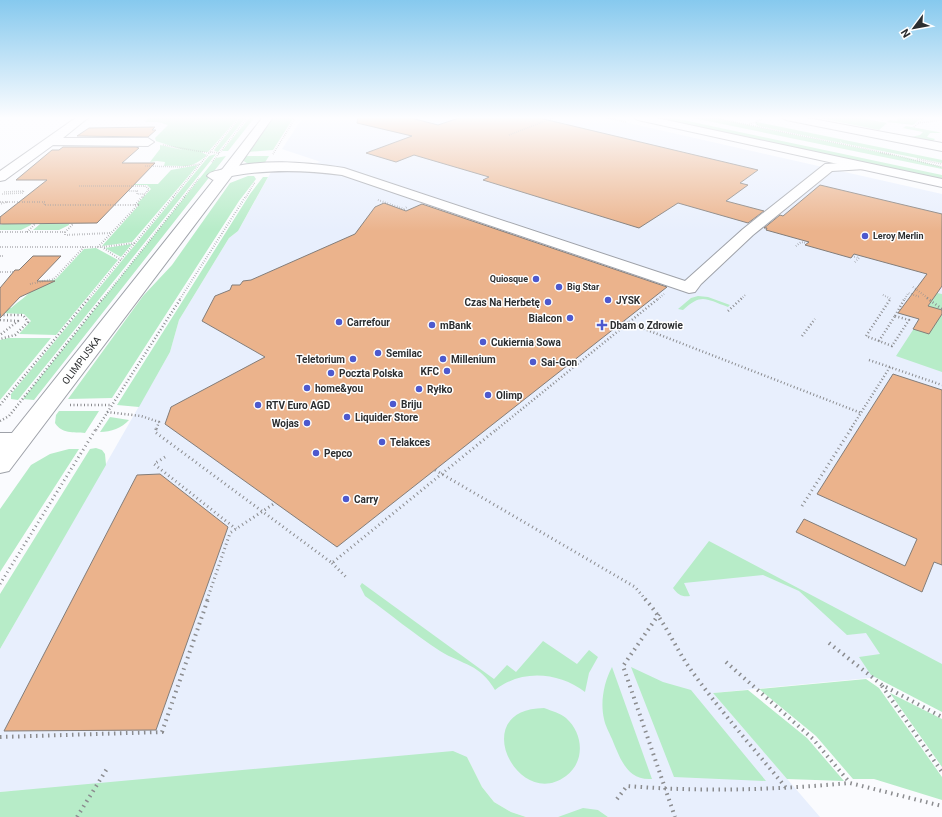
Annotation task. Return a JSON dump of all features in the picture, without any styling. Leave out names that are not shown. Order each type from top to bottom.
[{"type":"street","points":[[0,177],[30,155]]},
{"type":"street","name":"OLIMPIJSKA","points":[[0,465],[10,441],[161,255],[216,170],[228,155]]},
{"type":"street","name":"OLIMPIJSKA","points":[[216,170],[238,159],[241,155]]},
{"type":"street","points":[[803,155],[821,161],[829,167]]},
{"type":"street","points":[[813,155],[942,183]]},
{"type":"street","points":[[858,155],[942,173]]},
{"type":"street","points":[[238,159],[241,164],[255,172]]},
{"type":"street","points":[[216,170],[255,172],[344,172],[690,288],[695,280],[748,232],[829,167],[861,166]]},
{"type":"street","points":[[216,170],[238,176],[255,172]]},
{"type":"path","points":[[0,405],[206,155]]},
{"type":"path","points":[[209,155],[216,170]]},
{"type":"path","points":[[0,421],[8,416],[216,170],[225,155]]},
{"type":"path","points":[[269,160],[272,155]]},
{"type":"path","points":[[893,155],[942,167]]},
{"type":"path","points":[[906,158],[942,164]]},
{"type":"path","points":[[145,166],[181,167],[200,164]]},
{"type":"path","points":[[0,584],[255,172]]},
{"type":"path","points":[[45,202],[44,205],[135,205],[149,189],[145,186],[79,186]]},
{"type":"path","points":[[2,194],[22,193],[24,191],[4,192]]},
{"type":"path","points":[[128,191],[137,191],[137,194],[145,194]]},
{"type":"path","points":[[376,196],[390,199]]},
{"type":"path","points":[[0,203],[45,202],[48,200]]},
{"type":"path","points":[[98,247],[138,205],[135,205]]},
{"type":"path","points":[[27,232],[35,224]]},
{"type":"path","points":[[65,232],[73,224]]},
{"type":"path","points":[[0,232],[65,232],[65,235],[111,233]]},
{"type":"path","points":[[796,246],[801,242],[807,243]]},
{"type":"path","points":[[0,247],[102,247],[135,243]]},
{"type":"path","points":[[30,284],[54,279],[84,247]]},
{"type":"path","points":[[102,247],[121,260]]},
{"type":"path","points":[[0,256],[5,256]]},
{"type":"path","points":[[852,256],[859,258],[854,263]]},
{"type":"path","points":[[0,272],[14,272]]},
{"type":"path","points":[[913,287],[942,309]]},
{"type":"path","points":[[332,563],[667,291]]},
{"type":"path","points":[[879,341],[908,294],[920,297]]},
{"type":"path","points":[[728,311],[745,295]]},
{"type":"path","points":[[883,295],[892,298],[866,336],[892,346],[909,320],[895,316]]},
{"type":"path","points":[[0,316],[23,315],[28,322],[15,335],[0,340]]},
{"type":"path","points":[[802,336],[815,318]]},
{"type":"path","points":[[0,320],[18,321],[0,335]]},
{"type":"path","points":[[624,321],[861,413]]},
{"type":"path","points":[[869,360],[942,385]]},
{"type":"path","points":[[802,506],[890,367]]},
{"type":"path","points":[[107,412],[141,416],[158,422],[155,432],[332,563],[348,578]]},
{"type":"path","points":[[165,457],[154,464],[236,529]]},
{"type":"path","points":[[435,470],[635,587],[658,614],[684,660],[706,691],[786,789]]},
{"type":"path","points":[[0,737],[162,732],[230,533],[275,503]]},
{"type":"path","points":[[658,614],[623,666],[675,817]]},
{"type":"path","points":[[829,643],[882,685],[942,717]]},
{"type":"path","points":[[726,662],[813,739],[850,783]]},
{"type":"path","points":[[882,685],[942,772]]},
{"type":"path","points":[[77,817],[108,768]]},
{"type":"path","points":[[617,799],[627,786],[666,790],[786,789],[850,783],[942,806]]},
{"type":"shaded area","points":[[300,155],[770,155],[942,194],[942,294],[940,294],[942,295],[942,671],[713,693],[820,817],[608,817],[598,810],[558,817],[526,817],[511,812],[494,802],[482,787],[467,757],[0,792],[0,649],[170,352],[179,320],[229,238],[238,231],[275,165],[310,165],[321,162]]},
{"type":"green space","points":[[155,155],[207,155],[196,163],[187,166],[164,166],[165,162],[150,162]]},
{"type":"green space","points":[[215,155],[18,400],[11,399],[11,394],[209,156]]},
{"type":"green space","points":[[822,155],[848,155],[942,175],[942,181]]},
{"type":"green space","points":[[874,155],[893,155],[942,167],[942,169]]},
{"type":"green space","points":[[903,155],[918,155],[942,160],[942,163]]},
{"type":"green space","points":[[226,156],[34,400],[23,399],[216,158]]},
{"type":"green space","points":[[244,156],[269,156],[264,164],[250,165],[242,160]]},
{"type":"green space","points":[[198,165],[132,242],[102,246],[139,205],[137,204],[151,189],[147,185],[79,185],[158,184],[171,170]]},
{"type":"green space","points":[[248,176],[254,176],[256,179],[239,201],[112,398],[68,399],[143,296],[172,265],[230,183]]},
{"type":"green space","points":[[263,177],[268,177],[238,231],[229,238],[179,320],[170,352],[139,407],[117,405],[250,194]]},
{"type":"green space","points":[[40,224],[69,225],[59,230],[33,230]]},
{"type":"green space","points":[[0,225],[31,225],[21,230],[0,230]]},
{"type":"green space","points":[[132,244],[121,257],[105,248]]},
{"type":"green space","points":[[96,248],[118,260],[56,335],[19,334],[31,321],[24,314],[0,313],[0,308],[11,308],[34,288],[33,286],[56,279],[84,249]]},
{"type":"green space","points":[[937,293],[942,294],[942,372],[896,356]]},
{"type":"green space","points":[[698,296],[708,297],[730,305],[728,307],[709,300],[700,299],[683,310],[678,309],[691,298]]},
{"type":"green space","points":[[8,338],[51,338],[0,400],[0,340]]},
{"type":"green space","points":[[59,411],[99,411],[85,433],[68,432],[58,427],[55,423],[56,415]]},
{"type":"green space","points":[[110,417],[129,420],[116,429],[100,432]]},
{"type":"green space","points":[[96,448],[102,450],[105,454],[106,465],[0,649],[0,594],[90,449]]},
{"type":"green space","points":[[69,449],[79,449],[0,572],[0,509],[31,465],[50,454]]},
{"type":"green space","points":[[709,541],[942,664],[942,712],[871,675],[859,657],[880,654],[866,633],[847,635],[799,591],[763,575],[684,583],[690,596],[682,596],[678,594],[673,588]]},
{"type":"green space","points":[[362,583],[494,679],[507,665],[516,672],[543,641],[577,664],[589,650],[598,657],[589,673],[585,692],[564,680],[540,676],[528,676],[516,679],[505,683],[495,690],[489,681],[477,670],[440,651],[365,596],[360,586]]},
{"type":"green space","points":[[612,667],[652,779],[643,779],[630,772],[618,754],[605,724],[602,706],[605,686]]},
{"type":"green space","points":[[631,667],[663,682],[691,690],[766,781],[674,777]]},
{"type":"green space","points":[[866,679],[879,688],[942,777],[942,800],[874,779],[853,779],[816,736],[759,689]]},
{"type":"green space","points":[[748,690],[807,738],[844,781],[787,779],[713,693]]},
{"type":"green space","points":[[890,693],[942,719],[942,767]]},
{"type":"green space","points":[[544,708],[556,712],[566,718],[576,732],[580,748],[577,763],[572,770],[566,776],[548,783],[531,781],[517,771],[508,756],[504,739],[508,724],[521,713]]},
{"type":"green space","points":[[453,751],[467,757],[482,787],[494,802],[511,812],[526,817],[0,817],[0,792]]},
{"type":"green space","points":[[583,808],[598,810],[608,817],[558,817]]},
{"type":"building","points":[[46,155],[131,155],[122,163],[155,163],[97,223],[0,224],[0,217],[47,180],[16,180]]},
{"type":"building","points":[[373,155],[414,155],[396,162]]},
{"type":"building","points":[[414,155],[695,155],[758,170],[740,183],[748,185],[726,201],[764,211],[748,223],[678,203],[639,228],[483,180],[489,177]]},
{"type":"building","name":"Leroy Merlin","points":[[820,185],[942,214],[942,286],[928,306],[942,310],[942,314],[929,334],[913,329],[919,319],[898,313],[927,274],[854,254],[851,258],[805,245],[809,242],[766,230],[767,228],[764,228],[780,215],[783,216]]},
{"type":"building","points":[[384,203],[406,211],[422,204],[667,287],[337,547],[165,424],[171,407],[265,357],[202,321],[215,296],[230,290],[232,285],[240,285],[243,281],[251,280],[355,234],[375,207]]},
{"type":"building","points":[[33,256],[61,256],[37,281],[55,281],[20,297],[0,318],[0,288],[15,270],[19,270]]},
{"type":"building","points":[[893,374],[942,390],[942,565],[934,562],[922,592],[796,532],[804,519],[905,566],[917,539],[817,494]]},
{"type":"building","points":[[160,474],[228,527],[156,730],[4,731],[137,475]]},
{"type":"place","name":"Leroy Merlin","points":[[865,236]]},
{"type":"place","name":"Quiosque","points":[[536,279]]},
{"type":"place","name":"Big Star","points":[[559,287]]},
{"type":"place","name":"JYSK","points":[[608,300]]},
{"type":"place","name":"Czas Na Herbetę","points":[[548,302]]},
{"type":"place","name":"Bialcon","points":[[570,318]]},
{"type":"place","name":"Carrefour","points":[[339,322]]},
{"type":"place","name":"mBank","points":[[432,325]]},
{"type":"place","name":"Dbam o Zdrowie","points":[[602,325]]},
{"type":"place","name":"Cukiernia Sowa","points":[[483,342]]},
{"type":"place","name":"Semilac","points":[[378,353]]},
{"type":"place","name":"Teletorium","points":[[353,359]]},
{"type":"place","name":"Millenium","points":[[443,359]]},
{"type":"place","name":"Sai-Gon","points":[[533,362]]},
{"type":"place","name":"KFC","points":[[447,371]]},
{"type":"place","name":"Poczta Polska","points":[[331,373]]},
{"type":"place","name":"home&you","points":[[307,388]]},
{"type":"place","name":"Ryłko","points":[[419,389]]},
{"type":"place","name":"Olimp","points":[[488,395]]},
{"type":"place","name":"Briju","points":[[393,404]]},
{"type":"place","name":"RTV Euro AGD","points":[[258,405]]},
{"type":"place","name":"Liquider Store","points":[[347,417]]},
{"type":"place","name":"Wojas","points":[[307,423]]},
{"type":"place","name":"Telakces","points":[[382,442]]},
{"type":"place","name":"Pepco","points":[[316,453]]},
{"type":"place","name":"Carry","points":[[346,499]]}]
